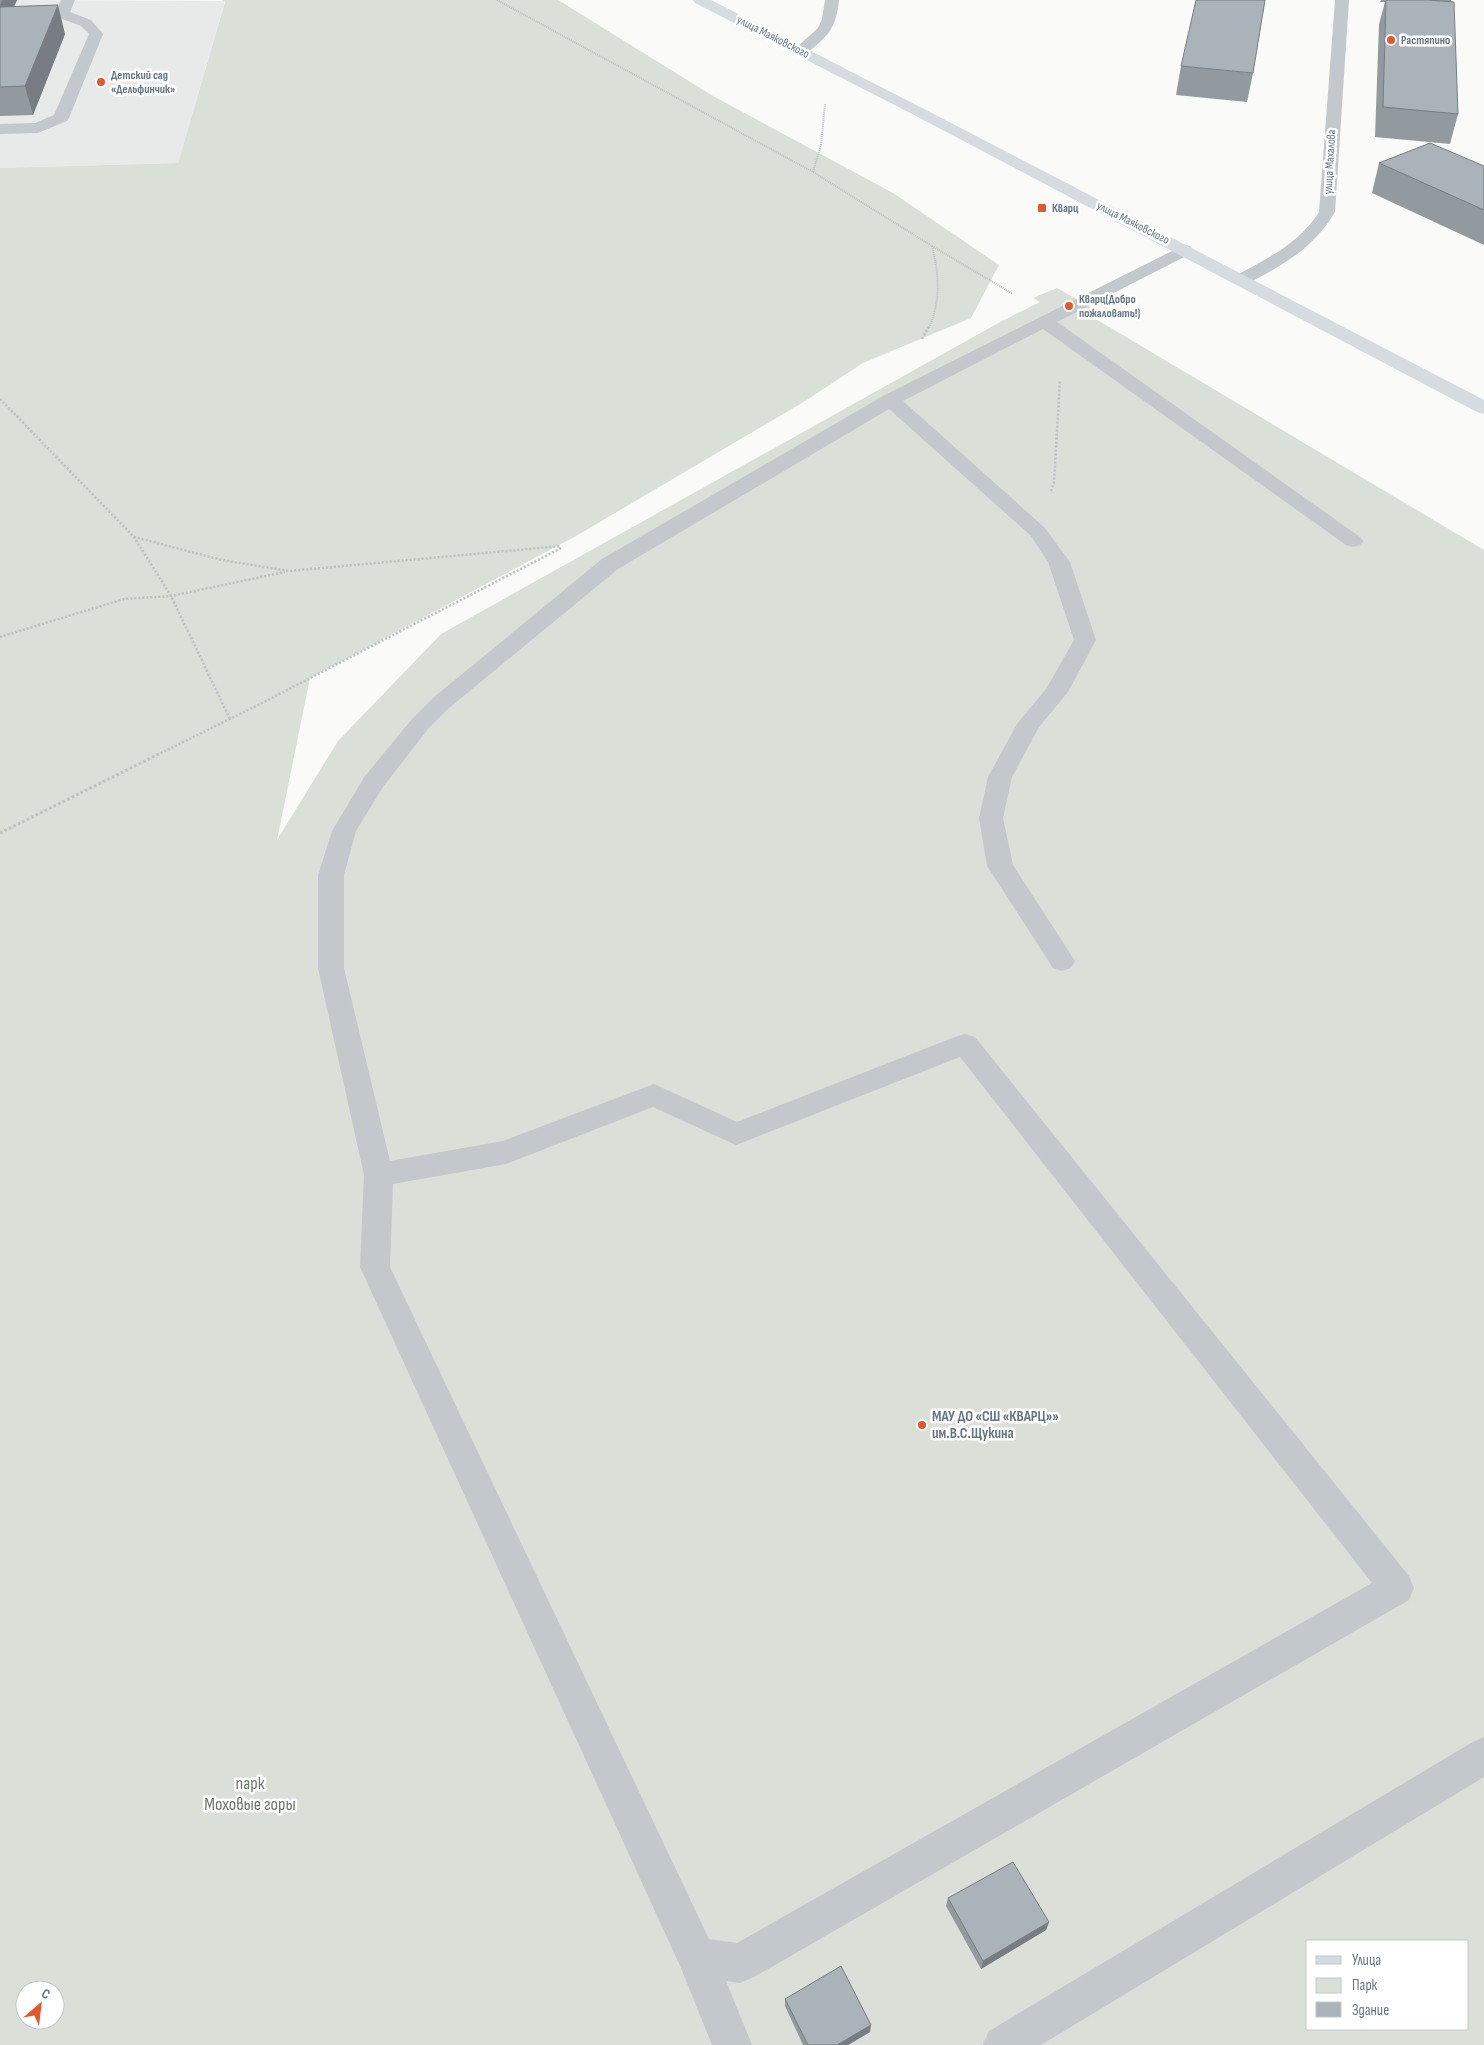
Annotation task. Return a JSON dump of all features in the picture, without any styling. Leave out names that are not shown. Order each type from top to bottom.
[{"type":"main road","name":"улица Маяковского","points":[[700,0],[1184,250],[1484,408]]},
{"type":"street","points":[[0,129],[38,128],[53,123],[64,113],[96,34],[92,27],[85,22],[62,14],[68,0]]},
{"type":"street","points":[[801,51],[827,29],[832,0]]},
{"type":"street","name":"улица Махалова","points":[[1241,280],[1288,253],[1312,235],[1327,212],[1342,0]]},
{"type":"street","points":[[732,2045],[698,1958],[375,1266],[380,1175],[330,968],[331,875],[344,830],[374,782],[420,724],[441,703],[610,564],[890,400],[1052,327],[1184,250]]},
{"type":"street","points":[[1052,327],[1353,541]]},
{"type":"street","points":[[890,400],[1038,532],[1059,562],[1085,640],[1056,692],[1029,724],[1000,777],[991,818],[1000,866],[1062,961]]},
{"type":"street","points":[[380,1175],[506,1152],[654,1095],[736,1134],[965,1044],[1397,1588],[740,1963],[698,1958]]},
{"type":"street","points":[[1003,2045],[1484,1756]]},
{"type":"path","points":[[497,0],[813,172],[1020,298]]},
{"type":"path","points":[[813,172],[821,145],[825,97]]},
{"type":"path","points":[[921,340],[932,324],[940,296],[938,267],[932,246]]},
{"type":"path","points":[[1038,532],[1054,482],[1060,394],[1052,327]]},
{"type":"path","points":[[0,399],[134,537],[171,596],[230,719]]},
{"type":"path","points":[[134,537],[222,560],[288,571]]},
{"type":"path","points":[[0,637],[124,599],[171,596],[288,571],[565,546],[230,719],[0,833]]},
{"type":"shaded area","name":"Детский сад «Дельфинчик»","points":[[0,0],[225,1],[178,163],[0,168]]},
{"type":"green space","name":"парк Моховые горы","points":[[222,0],[558,0],[713,96],[893,193],[999,265],[971,318],[863,363],[802,403],[576,536],[310,678],[277,840],[338,741],[441,634],[1002,321],[1040,302],[1033,298],[1057,288],[1097,311],[1089,315],[1484,550],[1484,2045],[0,2045],[0,168],[178,163],[225,2]]},
{"type":"building","points":[[1196,0],[1265,0],[1253,73],[1181,66]]},
{"type":"building","points":[[1386,0],[1454,2],[1458,114],[1383,107]]},
{"type":"building","points":[[58,5],[25,86],[0,87],[0,7]]},
{"type":"building","points":[[1430,143],[1484,166],[1484,210],[1379,163]]},
{"type":"building","points":[[1013,1862],[1049,1922],[983,1961],[948,1898]]},
{"type":"building","points":[[841,1966],[871,2025],[837,2045],[808,2045],[785,1999]]},
{"type":"place","name":"Растяпино","points":[[1391,40]]},
{"type":"place","name":"Детский сад «Дельфинчик»","points":[[101,82]]},
{"type":"place","name":"Кварц","points":[[1042,208]]},
{"type":"place","name":"Кварц(Добро пожаловать!)","points":[[1069,306]]},
{"type":"place","name":"МАУ ДО «СШ «КВАРЦ»» им.В.С.Щукина","points":[[922,1425]]}]
